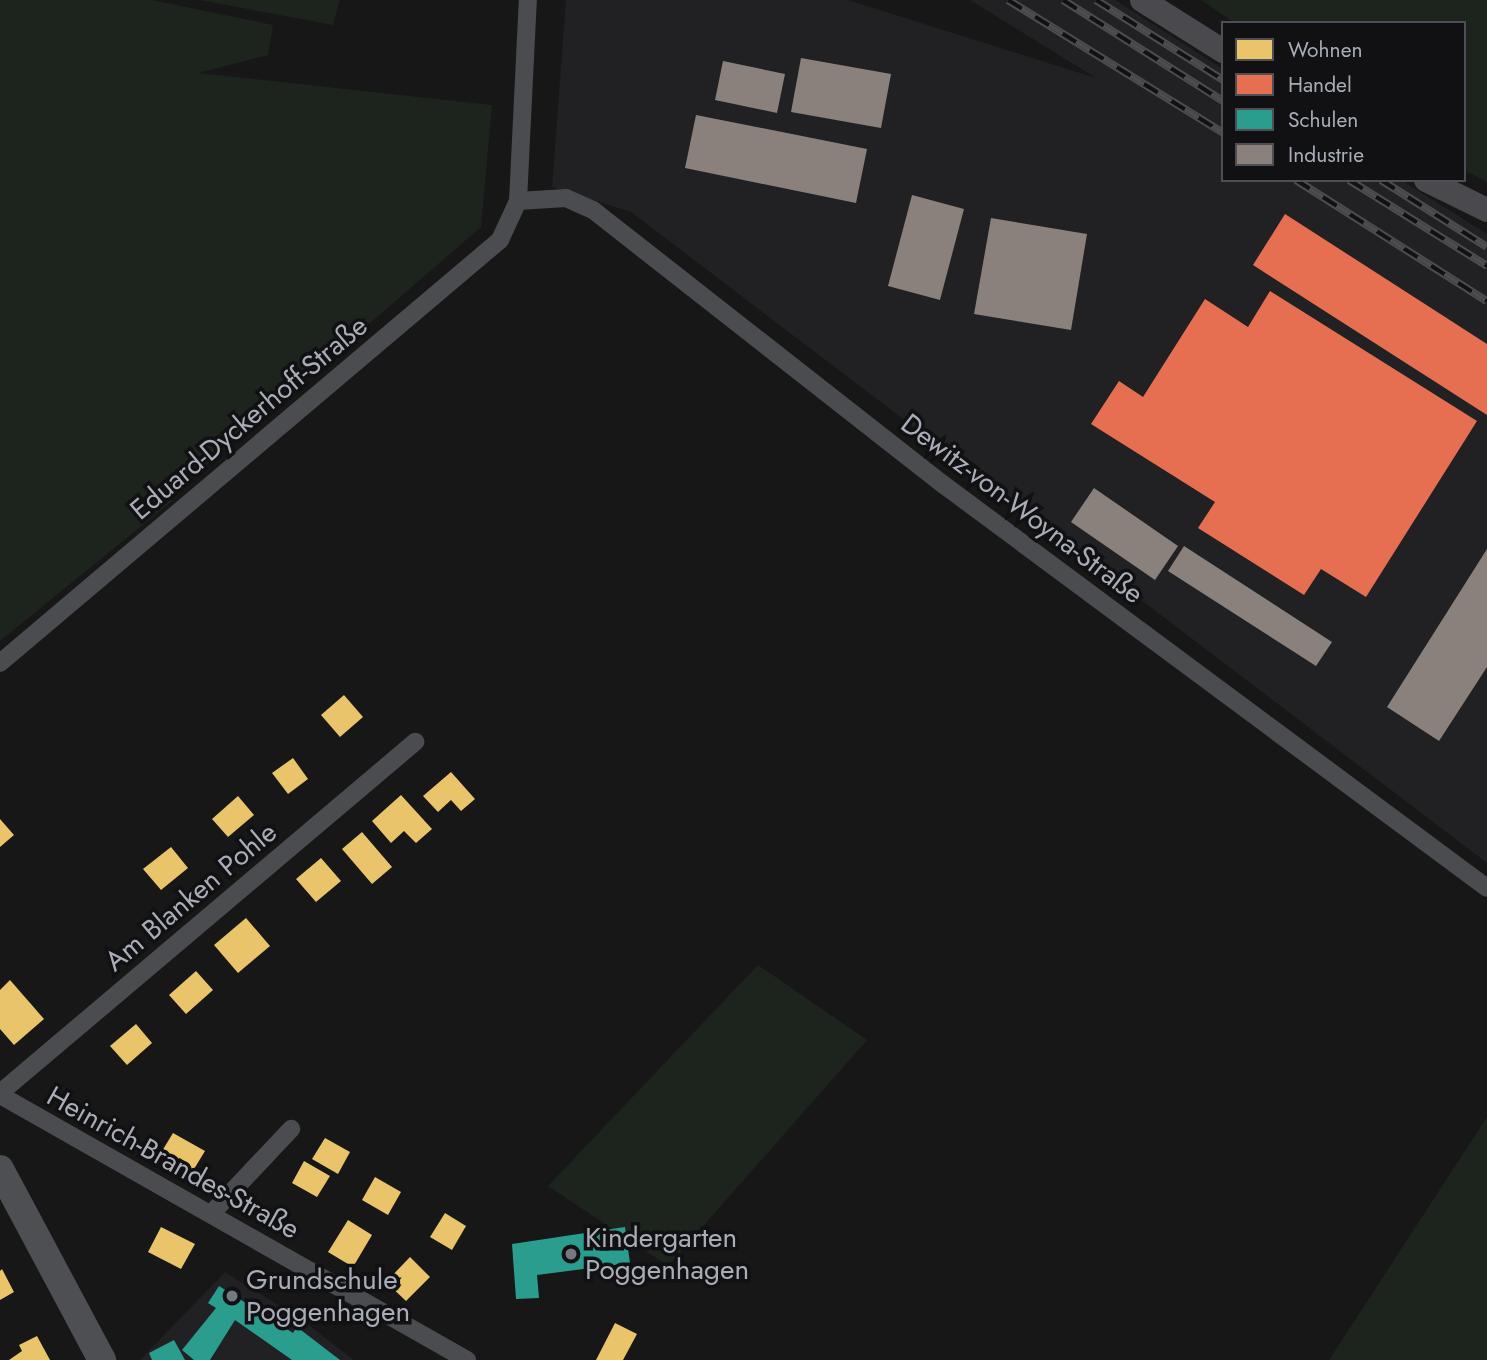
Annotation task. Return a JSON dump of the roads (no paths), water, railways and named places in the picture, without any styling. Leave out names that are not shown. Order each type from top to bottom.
[{"type":"main road","points":[[0,1170],[102,1360]]},
{"type":"street","points":[[518,201],[528,0]]},
{"type":"street","points":[[1142,0],[1221,50]]},
{"type":"street","points":[[1430,182],[1487,210]]},
{"type":"street","name":"Dewitz-von-Woyna-Straße","points":[[518,201],[566,198],[593,210],[944,485],[1487,888]]},
{"type":"street","name":"Eduard-Dyckerhoff-Straße","points":[[0,663],[499,240],[518,201]]},
{"type":"street","name":"Am Blanken Pohle","points":[[0,1094],[415,742]]},
{"type":"street","name":"Heinrich-Brandes-Straße","points":[[0,1094],[467,1360]]},
{"type":"street","points":[[211,1214],[291,1129]]},
{"type":"railway","points":[[1008,0],[1221,132]]},
{"type":"railway","points":[[1063,0],[1221,100]]},
{"type":"railway","points":[[1096,0],[1221,79]]},
{"type":"railway","points":[[1299,182],[1487,301]]},
{"type":"railway","points":[[1352,182],[1487,266]]},
{"type":"railway","points":[[1384,182],[1487,247]]},
{"type":"place","name":"Kindergarten Poggenhagen","points":[[571,1254]]},
{"type":"place","name":"Grundschule Poggenhagen","points":[[232,1296]]}]
